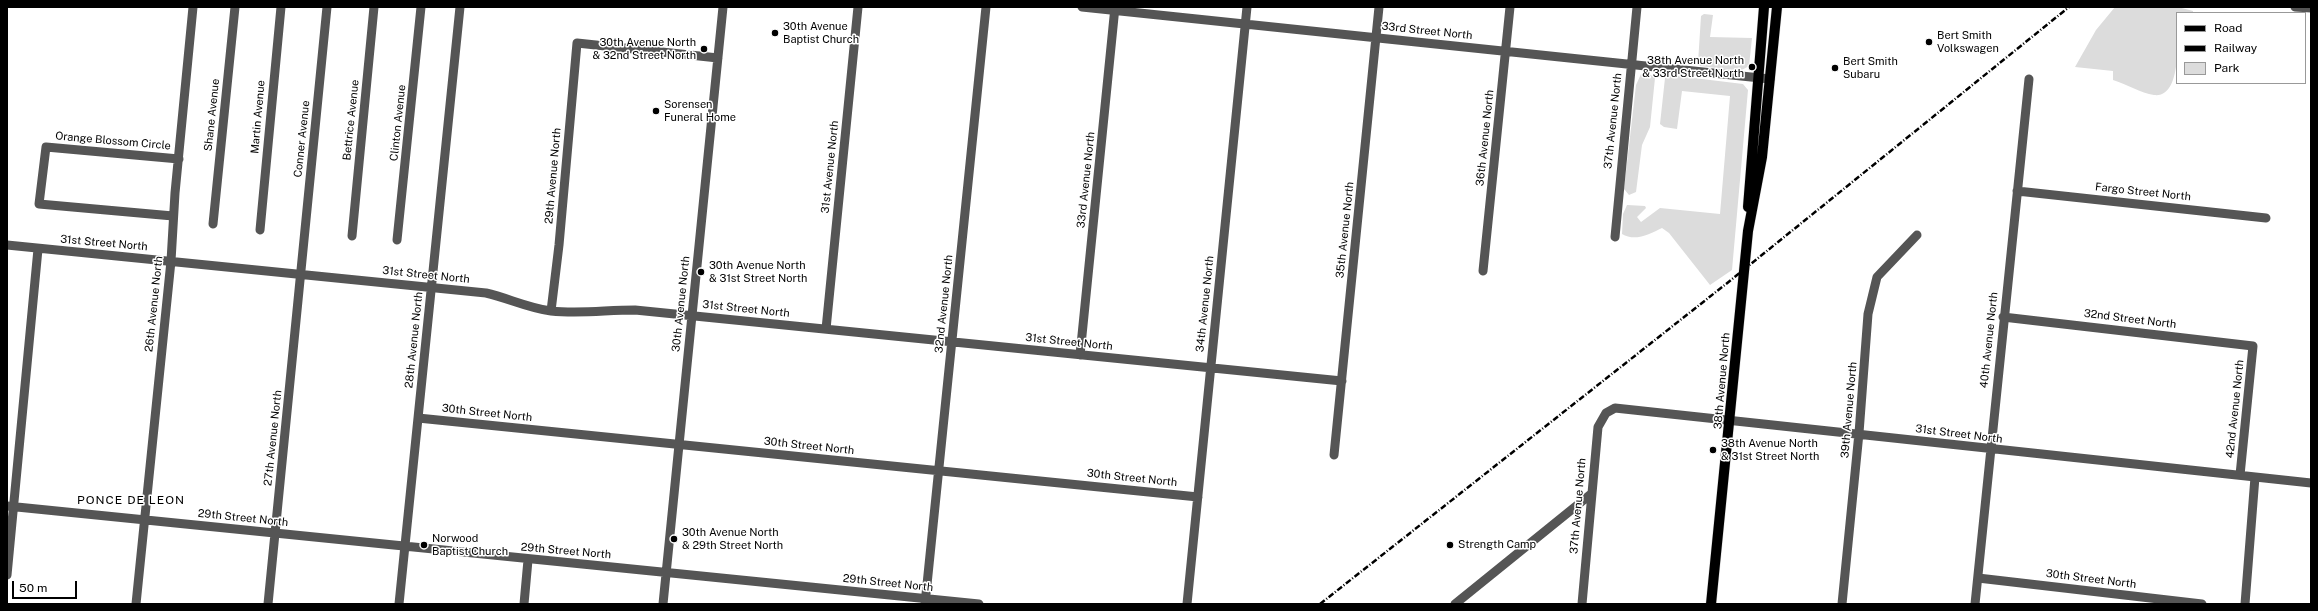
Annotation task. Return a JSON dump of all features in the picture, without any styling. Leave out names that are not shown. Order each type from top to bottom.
[{"type":"main road","name":"38th Avenue North","points":[[1748,231],[1747,198],[1764,7]]},
{"type":"main road","name":"38th Avenue North","points":[[1711,604],[1748,231],[1762,157],[1777,7]]},
{"type":"street","name":"26th Avenue North","points":[[136,604],[171,261],[193,7]]},
{"type":"street","name":"Shane Avenue","points":[[213,224],[235,7]]},
{"type":"street","name":"Martin Avenue","points":[[260,230],[281,7]]},
{"type":"street","name":"Conner Avenue","points":[[301,274],[328,7]]},
{"type":"street","name":"Bettrice Avenue","points":[[352,236],[374,7]]},
{"type":"street","name":"Clinton Avenue","points":[[397,240],[421,7]]},
{"type":"street","name":"28th Avenue North","points":[[399,604],[460,7]]},
{"type":"street","name":"30th Avenue North","points":[[664,604],[723,7]]},
{"type":"street","name":"31st Avenue North","points":[[826,329],[858,7]]},
{"type":"street","name":"32nd Avenue North","points":[[926,601],[986,7]]},
{"type":"street","name":"33rd Street North","points":[[1082,7],[1115,9],[1505,52],[1770,79]]},
{"type":"street","name":"34th Avenue North","points":[[1187,604],[1247,7]]},
{"type":"street","name":"35th Avenue North","points":[[1334,455],[1379,7]]},
{"type":"street","name":"36th Avenue North","points":[[1483,271],[1510,7]]},
{"type":"street","name":"37th Avenue North","points":[[1615,238],[1631,65],[1638,7]]},
{"type":"street","points":[[2295,7],[2311,8]]},
{"type":"street","name":"33rd Avenue North","points":[[1080,355],[1115,9]]},
{"type":"street","name":"29th Avenue North","points":[[551,311],[559,245],[577,43],[718,58]]},
{"type":"street","name":"40th Avenue North","points":[[1975,604],[2003,317],[2029,79]]},
{"type":"street","name":"Orange Blossom Circle","points":[[174,216],[39,204],[46,146],[179,159]]},
{"type":"street","name":"Fargo Street North","points":[[2017,191],[2266,218]]},
{"type":"street","name":"39th Avenue North","points":[[1842,604],[1859,433],[1868,314],[1877,277],[1917,235]]},
{"type":"street","name":"31st Street North","points":[[7,245],[486,293],[510,299],[528,307],[551,311],[586,314],[635,310],[1342,381]]},
{"type":"street","points":[[7,575],[10,507],[38,249]]},
{"type":"street","name":"27th Avenue North","points":[[268,604],[301,274]]},
{"type":"street","name":"32nd Street North","points":[[2003,317],[2254,346]]},
{"type":"street","name":"42nd Avenue North","points":[[2240,475],[2254,346]]},
{"type":"street","name":"31st Street North","points":[[1606,414],[1615,408],[1625,408],[1730,421],[1859,433],[1991,450],[2311,483]]},
{"type":"street","name":"37th Avenue North","points":[[1582,604],[1598,427],[1606,414]]},
{"type":"street","name":"30th Street North","points":[[418,418],[1198,496]]},
{"type":"street","points":[[2245,604],[2255,477]]},
{"type":"street","points":[[1455,604],[1591,494]]},
{"type":"street","name":"29th Street North","points":[[10,507],[667,573],[926,601],[979,604]]},
{"type":"street","points":[[524,604],[528,560]]},
{"type":"street","name":"30th Street North","points":[[1978,578],[2202,604]]},
{"type":"green space","points":[[2115,7],[2178,7],[2193,11],[2176,12],[2176,66],[2174,75],[2170,86],[2164,93],[2154,95],[2113,80],[2113,71],[2075,67],[2096,30]]},
{"type":"green space","points":[[1704,14],[1713,15],[1710,37],[1752,38],[1749,66],[1740,71],[1700,66],[1698,63],[1701,16]]},
{"type":"green space","points":[[1648,73],[1655,78],[1650,127],[1642,145],[1636,192],[1629,195],[1624,189],[1636,85],[1641,74]]},
{"type":"green space","points":[[1669,75],[1743,84],[1748,90],[1732,270],[1710,285],[1669,233],[1662,228],[1647,235],[1637,237],[1622,234],[1623,214],[1627,205],[1645,206],[1646,208],[1637,217],[1641,222],[1660,208],[1720,214],[1730,96],[1682,91],[1677,129],[1664,127],[1660,124],[1665,78]]},
{"type":"railway","points":[[1320,604],[1726,284],[2069,7]]},
{"type":"place","name":"30th Avenue Baptist Church","points":[[775,33]]},
{"type":"place","name":"Bert Smith Volkswagen","points":[[1929,42]]},
{"type":"place","name":"30th Avenue North & 32nd Street North","points":[[704,49]]},
{"type":"place","name":"38th Avenue North & 33rd Street North","points":[[1752,67]]},
{"type":"place","name":"Bert Smith Subaru","points":[[1835,68]]},
{"type":"place","name":"Sorensen Funeral Home","points":[[656,111]]},
{"type":"place","name":"30th Avenue North & 31st Street North","points":[[701,272]]},
{"type":"place","name":"38th Avenue North & 31st Street North","points":[[1713,450]]},
{"type":"place","name":"30th Avenue North & 29th Street North","points":[[674,539]]},
{"type":"place","name":"Norwood Baptist Church","points":[[424,545]]},
{"type":"place","name":"Strength Camp","points":[[1450,545]]},
{"type":"district","name":"PONCE DE LEON","points":[[131,500]]}]
